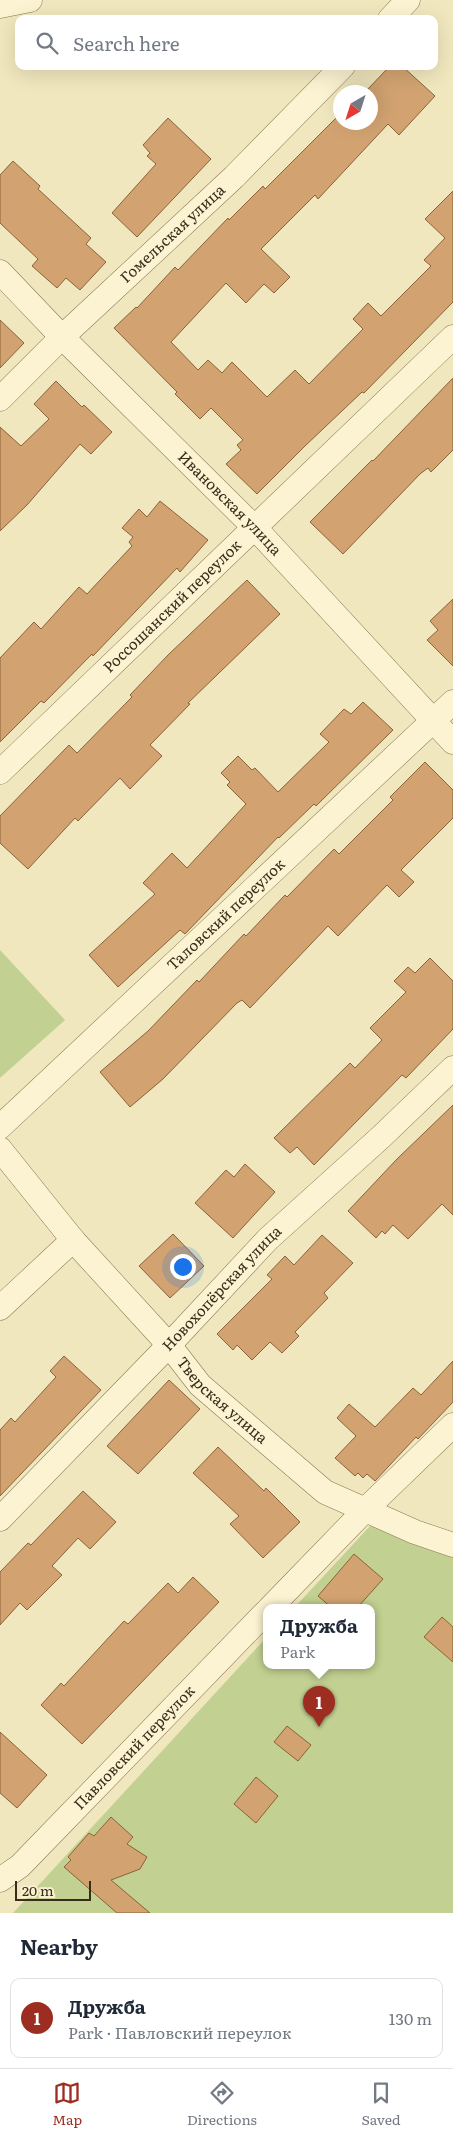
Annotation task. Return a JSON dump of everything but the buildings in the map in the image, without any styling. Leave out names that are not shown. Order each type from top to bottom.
[{"type":"street","points":[[0,6],[30,0]]},
{"type":"street","points":[[394,15],[408,0]]},
{"type":"street","name":"Гомельская улица","points":[[0,399],[62,337],[234,177],[339,70]]},
{"type":"street","name":"Ивановская улица","points":[[0,272],[62,337],[255,528],[453,742]]},
{"type":"street","name":"Россошанский переулок","points":[[0,772],[453,337]]},
{"type":"street","name":"Таловский переулок","points":[[0,1128],[453,702]]},
{"type":"street","name":"Новохопёрская улица","points":[[0,1519],[169,1345],[268,1238],[381,1137],[453,1068]]},
{"type":"street","name":"Тверская улица","points":[[0,1149],[73,1240],[169,1345],[200,1385],[325,1492],[415,1532],[453,1545]]},
{"type":"street","points":[[0,1308],[73,1240]]},
{"type":"street","points":[[274,1604],[366,1509],[453,1425]]},
{"type":"street","name":"Павловский переулок","points":[[0,1880],[20,1866],[263,1615]]},
{"type":"green space","points":[[0,950],[65,1020],[0,1078]]},
{"type":"green space","points":[[370,1526],[453,1541],[453,1913],[13,1913],[263,1641],[263,1669],[375,1669],[375,1604],[298,1604]]},
{"type":"place","name":"Дружба","points":[[319,1727]]}]
